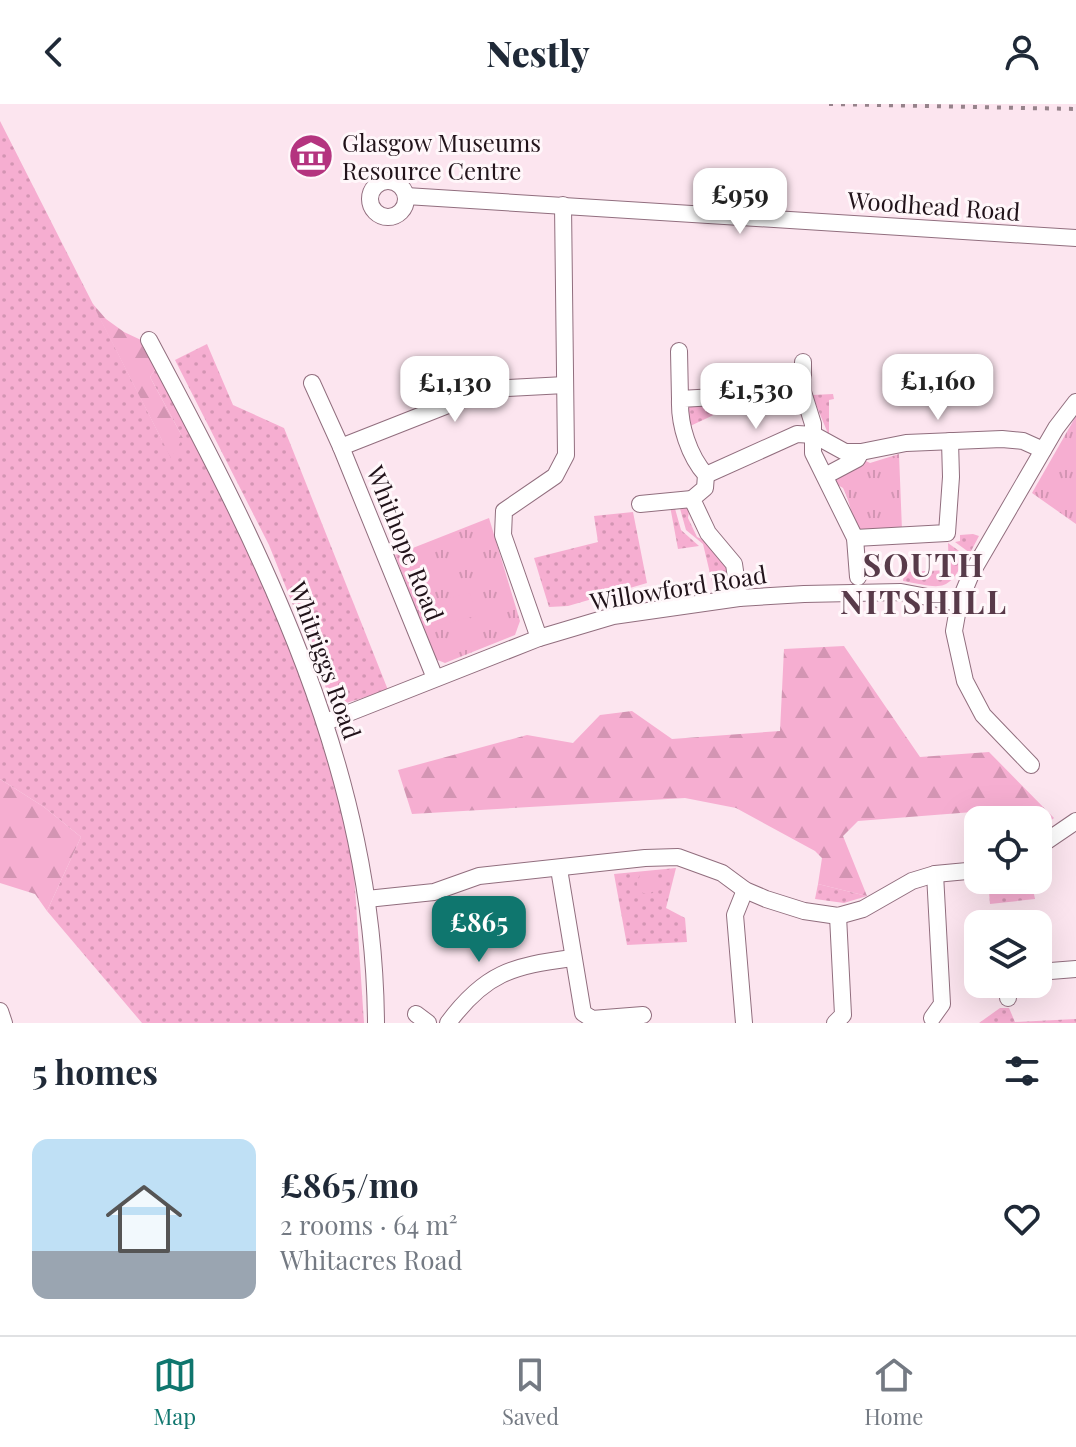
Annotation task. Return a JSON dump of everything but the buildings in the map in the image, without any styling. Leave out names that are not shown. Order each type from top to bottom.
[{"type":"street","name":"Woodhead Road","points":[[406,196],[1076,238]]},
{"type":"street","points":[[539,638],[503,535],[504,511],[555,476],[566,455],[563,205]]},
{"type":"street","name":"Whitriggs Road","points":[[149,340],[276,591],[326,722],[344,785],[367,899],[376,1023]]},
{"type":"street","points":[[640,504],[692,499],[705,488],[706,475],[699,467],[681,424],[679,351]]},
{"type":"street","points":[[803,362],[803,392],[813,424],[813,453],[855,538],[858,577]]},
{"type":"street","name":"Whithope Road","points":[[312,383],[435,678]]},
{"type":"street","points":[[341,447],[463,399],[507,388],[565,385]]},
{"type":"street","points":[[680,399],[803,392]]},
{"type":"street","points":[[1031,765],[983,715],[965,681],[954,631],[959,603],[971,574],[1056,428],[1076,402]]},
{"type":"street","points":[[706,475],[797,434],[814,435],[845,452],[906,443],[950,441],[1023,441],[1043,450]]},
{"type":"street","points":[[855,538],[947,533],[950,441]]},
{"type":"street","points":[[825,476],[857,459],[861,452]]},
{"type":"street","points":[[692,499],[708,533],[734,564],[739,598]]},
{"type":"street","name":"Willowford Road","points":[[326,722],[539,638],[613,616],[739,598],[901,592],[959,603]]},
{"type":"street","points":[[1052,838],[1073,824],[1076,844]]},
{"type":"street","points":[[367,899],[434,892],[479,876],[678,857],[722,873],[745,890],[804,911],[838,916],[863,909],[912,881],[935,874],[964,871]]},
{"type":"street","points":[[559,869],[583,1013],[592,1019],[615,1020],[643,1015]]},
{"type":"street","points":[[935,874],[937,1011],[956,1016]]},
{"type":"street","points":[[744,1023],[735,915],[745,890]]},
{"type":"street","points":[[838,916],[844,1020]]},
{"type":"street","points":[[448,1023],[463,1003],[495,977],[526,964],[572,958]]},
{"type":"street","points":[[1052,971],[1076,969]]},
{"type":"street","points":[[0,1011],[4,1023]]},
{"type":"green space","points":[[0,121],[162,440],[183,438],[150,377],[157,367],[274,602],[319,722],[322,744],[353,858],[364,1023],[142,1023],[47,911],[81,837],[44,807],[0,779]]},
{"type":"green space","points":[[92,303],[106,319],[141,340],[157,367],[150,377],[183,438],[171,458]]},
{"type":"green space","points":[[207,344],[233,405],[284,428],[388,690],[340,705],[330,698],[269,545],[175,360]]},
{"type":"green space","points":[[833,394],[834,399],[829,400],[829,436],[812,395]]},
{"type":"green space","points":[[748,399],[688,427],[686,406]]},
{"type":"green space","points":[[1076,416],[1076,524],[1032,493]]},
{"type":"green space","points":[[899,454],[902,530],[858,532],[843,488],[836,484],[832,476],[864,460],[870,463]]},
{"type":"green space","points":[[674,505],[681,530],[699,546],[678,549],[670,506]]},
{"type":"green space","points":[[679,505],[686,506],[689,511],[688,518],[697,537],[715,549],[723,561],[731,582],[727,582],[724,589],[714,590],[703,544],[686,530]]},
{"type":"green space","points":[[633,512],[647,583],[568,606],[549,607],[534,558],[598,542],[594,516]]},
{"type":"green space","points":[[489,518],[520,621],[515,635],[445,663],[435,659],[395,555]]},
{"type":"green space","points":[[960,535],[979,536],[970,553],[955,542],[960,541]]},
{"type":"green space","points":[[948,543],[966,556],[954,577],[935,586],[903,581],[904,572],[949,570]]},
{"type":"green space","points":[[470,593],[476,616],[439,625],[433,602]]},
{"type":"green space","points":[[844,646],[920,757],[989,752],[1042,806],[964,806],[964,813],[858,821],[843,836],[867,896],[818,884],[822,858],[815,851],[736,808],[685,798],[412,814],[398,770],[527,735],[573,743],[600,715],[632,711],[672,739],[780,731],[784,649]]},
{"type":"green space","points":[[0,779],[44,807],[81,837],[47,911],[35,894],[0,883]]},
{"type":"green space","points":[[676,868],[666,908],[685,918],[687,942],[627,945],[614,874]]},
{"type":"green space","points":[[644,872],[652,872],[659,883],[652,894],[644,894],[637,887],[637,879]]},
{"type":"green space","points":[[818,884],[867,896],[844,903],[815,899]]},
{"type":"green space","points":[[989,894],[1034,894],[1035,899],[990,904]]},
{"type":"green space","points":[[1000,1008],[1009,1008],[1015,1022],[1076,1019],[1076,1023],[979,1023]]},
{"type":"railway","points":[[829,104],[1076,109]]},
{"type":"place","name":"Glasgow Museums Resource Centre","points":[[311,156]]},
{"type":"district","name":"SOUTH NITSHILL","points":[[924,582]]}]
